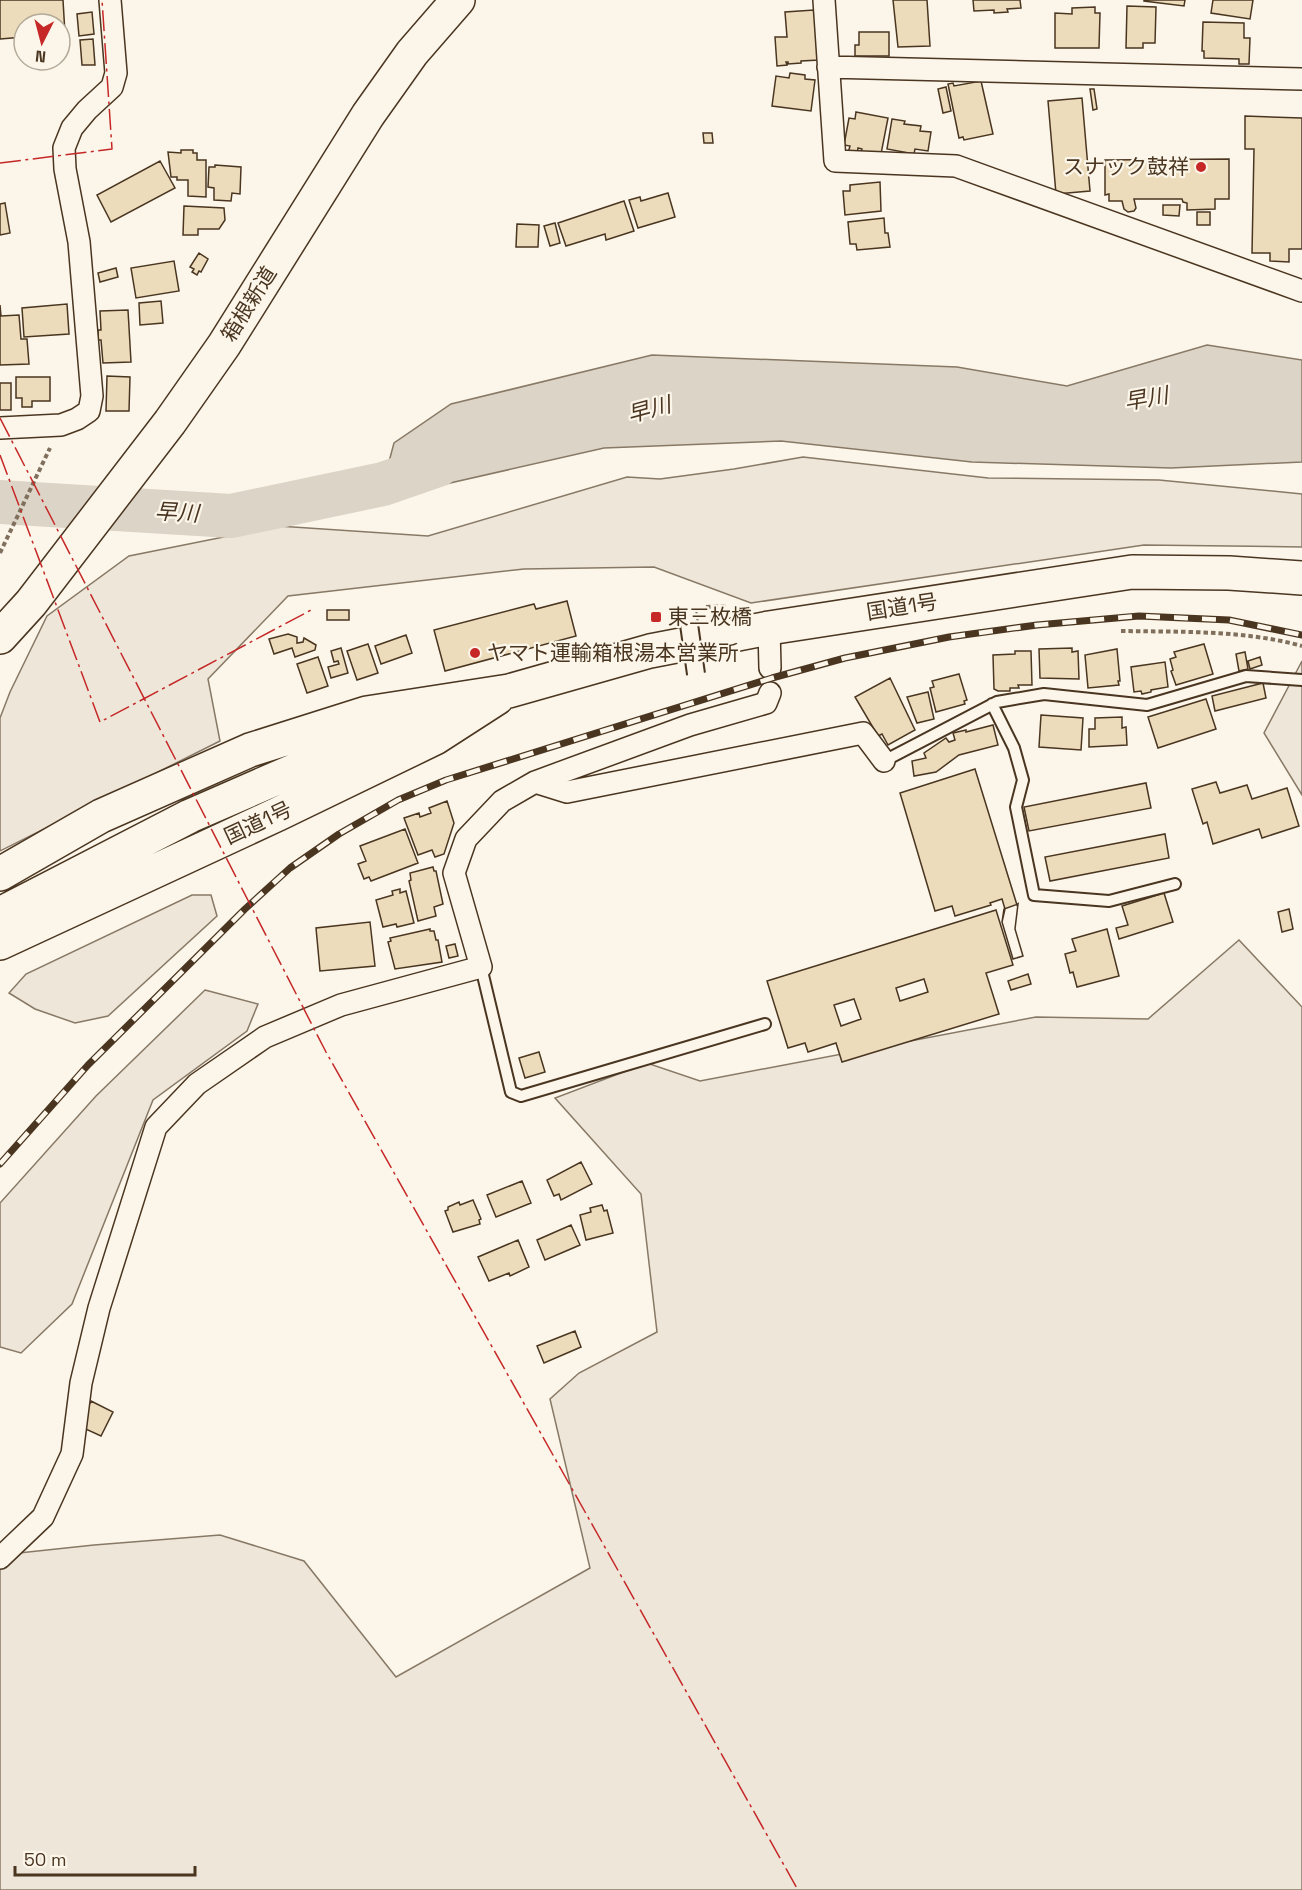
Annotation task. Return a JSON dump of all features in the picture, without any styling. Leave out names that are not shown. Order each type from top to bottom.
[{"type":"highway","name":"箱根新道","points":[[31,603],[170,422],[224,345],[369,115],[412,53],[458,0]]},
{"type":"highway","name":"国道1号","points":[[0,874],[101,816],[250,750],[368,713],[509,691],[650,651],[769,628],[1132,572],[1229,573],[1302,578]]},
{"type":"highway","points":[[0,637],[31,603]]},
{"type":"highway","points":[[0,653],[31,603]]},
{"type":"highway","points":[[0,914],[190,816],[300,768],[509,691]]},
{"type":"highway","name":"国道1号","points":[[0,943],[278,814],[435,738],[509,691]]},
{"type":"street","points":[[0,428],[61,424],[77,419],[89,411],[92,396],[79,242],[65,169],[64,148],[72,128],[87,110],[112,87],[116,73],[110,0]]},
{"type":"street","points":[[824,0],[835,161],[956,166],[1302,291]]},
{"type":"street","points":[[828,67],[1302,79]]},
{"type":"street","points":[[687,609],[696,674]]},
{"type":"street","points":[[769,628],[770,668]]},
{"type":"street","points":[[0,1558],[43,1517],[72,1454],[81,1383],[99,1308],[156,1127],[197,1084],[265,1037],[341,1005],[481,967],[454,873],[466,839],[502,801],[535,782],[690,725],[766,703],[771,693]]},
{"type":"street","points":[[535,782],[567,792],[863,733],[884,761]]},
{"type":"lane","points":[[884,761],[997,702],[1044,694],[1147,705],[1246,676],[1302,680]]},
{"type":"lane","points":[[992,704],[1014,748],[1023,780],[1016,807],[1034,895],[1109,901],[1175,884]]},
{"type":"lane","points":[[481,967],[511,1092],[521,1096],[765,1024]]},
{"type":"path","points":[[0,553],[61,424]]},
{"type":"path","points":[[1121,631],[1244,635],[1302,646]]},
{"type":"shaded area","points":[[803,457],[988,478],[1159,480],[1302,494],[1302,547],[1144,545],[751,603],[654,567],[524,569],[288,596],[208,679],[220,741],[0,851],[0,718],[10,692],[47,616],[129,556],[278,526],[428,536],[627,477],[660,479]]},
{"type":"shaded area","points":[[1302,661],[1302,795],[1264,733]]},
{"type":"shaded area","points":[[192,895],[211,895],[217,916],[108,1016],[75,1023],[35,1009],[9,993],[26,974]]},
{"type":"shaded area","points":[[1239,940],[1302,1007],[1302,1890],[0,1890],[0,1555],[220,1535],[304,1561],[396,1677],[590,1568],[550,1399],[579,1373],[657,1332],[641,1194],[555,1098],[647,1063],[700,1081],[1036,1017],[1148,1019]]},
{"type":"shaded area","points":[[205,990],[258,1004],[247,1031],[153,1100],[72,1304],[21,1353],[0,1347],[0,1203],[96,1096]]},
{"type":"water","points":[[1207,345],[1302,360],[1302,462],[1171,468],[972,462],[781,441],[604,448],[415,491],[383,484],[394,443],[451,404],[652,355],[957,367],[1067,386]]},
{"type":"building","points":[[0,0],[63,0],[64,12],[12,12],[12,38],[0,39]]},
{"type":"building","points":[[893,0],[927,0],[930,46],[898,47]]},
{"type":"building","points":[[973,0],[1020,0],[1021,8],[994,13],[994,10],[974,11]]},
{"type":"building","points":[[1144,0],[1185,0],[1184,6]]},
{"type":"building","points":[[1213,0],[1253,0],[1250,19],[1211,13]]},
{"type":"building","points":[[1127,6],[1156,7],[1155,43],[1143,43],[1143,48],[1126,48]]},
{"type":"building","points":[[1095,7],[1095,13],[1100,13],[1099,48],[1055,48],[1055,13],[1072,14],[1072,8]]},
{"type":"building","points":[[814,10],[819,60],[788,64],[786,62],[787,65],[777,66],[775,37],[787,37],[785,12]]},
{"type":"building","points":[[92,12],[94,34],[79,36],[77,14]]},
{"type":"building","points":[[1203,22],[1244,23],[1244,38],[1250,38],[1249,64],[1239,64],[1239,59],[1204,58],[1204,51],[1202,51]]},
{"type":"building","points":[[859,32],[889,32],[889,56],[855,56],[855,45],[859,45]]},
{"type":"building","points":[[93,39],[95,65],[82,65],[80,40]]},
{"type":"building","points":[[790,73],[805,75],[805,79],[815,80],[811,111],[772,106],[776,76],[789,78]]},
{"type":"building","points":[[981,81],[993,134],[964,140],[963,137],[959,138],[948,84],[953,83],[954,86]]},
{"type":"building","points":[[946,87],[951,111],[943,113],[938,89]]},
{"type":"building","points":[[1090,89],[1094,89],[1097,109],[1093,110]]},
{"type":"building","points":[[1082,98],[1090,191],[1056,194],[1048,101]]},
{"type":"building","points":[[856,112],[888,118],[881,154],[861,152],[862,149],[858,148],[857,155],[848,153],[850,146],[844,145],[849,118],[855,119]]},
{"type":"building","points":[[1245,116],[1302,118],[1302,249],[1289,249],[1289,262],[1270,261],[1270,253],[1252,253],[1254,149],[1245,149]]},
{"type":"building","points":[[892,119],[905,121],[904,124],[921,126],[920,131],[931,132],[928,151],[915,149],[914,154],[887,149]]},
{"type":"building","points":[[703,133],[712,133],[713,143],[704,143]]},
{"type":"building","points":[[181,150],[193,150],[193,153],[197,153],[197,160],[206,160],[206,197],[188,196],[188,180],[177,180],[177,177],[171,177],[168,152],[181,153]]},
{"type":"building","points":[[1229,159],[1229,199],[1215,199],[1215,209],[1187,210],[1187,203],[1182,199],[1134,199],[1136,208],[1128,212],[1124,209],[1122,201],[1109,201],[1109,194],[1105,195],[1105,160]]},
{"type":"building","points":[[160,161],[175,188],[111,222],[97,195]]},
{"type":"building","points":[[215,165],[241,167],[240,194],[232,193],[231,201],[214,200],[214,188],[208,187],[209,167],[215,167]]},
{"type":"building","points":[[880,182],[881,211],[845,215],[843,191],[850,191],[850,185]]},
{"type":"building","points":[[668,193],[675,217],[638,228],[629,200],[640,197],[641,201]]},
{"type":"building","points":[[624,201],[634,231],[606,240],[605,234],[566,246],[558,223]]},
{"type":"building","points":[[5,203],[10,233],[0,235],[0,204]]},
{"type":"building","points":[[1163,205],[1180,205],[1179,216],[1163,215]]},
{"type":"building","points":[[184,206],[224,208],[225,220],[219,229],[198,229],[198,235],[183,235]]},
{"type":"building","points":[[1197,212],[1210,212],[1210,225],[1197,225]]},
{"type":"building","points":[[884,218],[885,233],[888,233],[890,247],[857,250],[856,244],[850,244],[848,222]]},
{"type":"building","points":[[555,223],[560,243],[550,246],[544,226]]},
{"type":"building","points":[[517,224],[539,225],[538,247],[516,247]]},
{"type":"building","points":[[199,253],[208,259],[197,275],[190,267]]},
{"type":"building","points":[[174,261],[179,291],[136,298],[131,268]]},
{"type":"building","points":[[116,268],[118,277],[100,282],[98,273]]},
{"type":"building","points":[[161,301],[163,323],[140,325],[139,303]]},
{"type":"building","points":[[67,304],[69,334],[24,337],[22,308]]},
{"type":"building","points":[[0,305],[1,316],[19,315],[21,339],[27,339],[29,364],[0,365]]},
{"type":"building","points":[[128,310],[131,362],[103,363],[101,340],[98,340],[98,330],[101,330],[100,311]]},
{"type":"building","points":[[107,376],[130,377],[129,411],[106,411]]},
{"type":"building","points":[[16,377],[50,377],[50,401],[32,401],[32,407],[22,407],[22,398],[16,398]]},
{"type":"building","points":[[0,383],[11,383],[11,410],[0,410]]},
{"type":"building","name":"ヤマト運輸箱根湯本営業所","points":[[567,601],[576,636],[445,671],[434,630],[534,604],[536,609]]},
{"type":"building","points":[[327,610],[349,610],[349,620],[327,620]]},
{"type":"building","points":[[288,634],[297,637],[297,643],[303,642],[304,638],[316,645],[315,650],[295,657],[292,648],[274,654],[269,639]]},
{"type":"building","points":[[406,635],[412,653],[381,664],[375,646]]},
{"type":"building","points":[[368,644],[378,673],[357,680],[347,651]]},
{"type":"building","points":[[1204,644],[1213,674],[1176,685],[1170,659],[1176,657],[1174,652]]},
{"type":"building","points":[[341,648],[348,673],[331,678],[328,667],[339,664],[338,661],[334,662],[331,651]]},
{"type":"building","points":[[1072,648],[1072,652],[1078,651],[1079,679],[1040,678],[1039,649]]},
{"type":"building","points":[[1117,649],[1119,685],[1088,688],[1085,655]]},
{"type":"building","points":[[1015,651],[1031,651],[1032,685],[1018,685],[1019,688],[1010,688],[1010,691],[998,691],[994,689],[993,655],[1015,654]]},
{"type":"building","points":[[1245,652],[1248,669],[1239,671],[1236,654]]},
{"type":"building","points":[[318,657],[328,686],[307,693],[297,664]]},
{"type":"building","points":[[1260,657],[1262,665],[1250,669],[1248,661]]},
{"type":"building","points":[[1165,662],[1168,687],[1142,694],[1141,691],[1134,692],[1131,667]]},
{"type":"building","points":[[959,674],[967,700],[964,701],[965,704],[936,712],[930,688],[934,687],[932,681]]},
{"type":"building","points":[[890,678],[915,730],[888,745],[882,734],[878,736],[855,697]]},
{"type":"building","points":[[1263,683],[1266,698],[1215,711],[1212,696]]},
{"type":"building","points":[[928,692],[934,719],[917,723],[907,697]]},
{"type":"building","points":[[1206,699],[1216,729],[1158,748],[1148,717]]},
{"type":"building","points":[[1041,715],[1083,718],[1081,750],[1039,747]]},
{"type":"building","points":[[1122,717],[1122,728],[1126,727],[1127,745],[1089,747],[1089,729],[1095,729],[1095,718]]},
{"type":"building","points":[[993,725],[998,745],[959,755],[936,772],[914,776],[912,761],[926,758],[924,753],[946,738],[949,742],[955,740],[953,733]]},
{"type":"building","points":[[975,769],[1018,904],[1015,929],[1023,956],[1013,959],[1002,922],[1005,909],[1002,899],[990,903],[991,905],[955,916],[952,906],[935,911],[900,793]]},
{"type":"building","points":[[1216,782],[1220,793],[1247,785],[1252,799],[1287,788],[1299,826],[1262,838],[1259,829],[1213,844],[1207,822],[1203,824],[1192,789]]},
{"type":"building","points":[[1146,783],[1151,808],[1029,831],[1024,807]]},
{"type":"building","points":[[447,801],[454,823],[444,854],[435,857],[432,850],[418,855],[404,818],[419,813],[420,817],[431,813],[429,808]]},
{"type":"building","points":[[405,829],[418,863],[371,881],[369,877],[364,879],[358,864],[366,861],[360,846]]},
{"type":"building","points":[[1165,834],[1169,858],[1050,881],[1045,857]]},
{"type":"building","points":[[433,867],[436,871],[443,904],[434,907],[436,916],[418,921],[409,881],[411,880],[410,873]]},
{"type":"building","points":[[400,889],[400,893],[406,891],[414,923],[383,927],[376,900],[393,895],[392,891]]},
{"type":"building","points":[[1164,893],[1173,922],[1119,939],[1116,928],[1128,925],[1122,906]]},
{"type":"building","points":[[1018,904],[1015,929],[1023,956],[1013,959],[1002,922],[1004,909]]},
{"type":"building","points":[[1289,909],[1293,929],[1282,932],[1278,912]]},
{"type":"building","points":[[996,910],[1013,965],[986,973],[999,1014],[842,1062],[836,1043],[808,1052],[805,1043],[788,1048],[767,981]],"holes":[[[924,979],[928,992],[900,1001],[896,988]],[[854,999],[861,1019],[841,1026],[834,1005]]]},
{"type":"building","points":[[370,922],[375,966],[320,971],[316,928]]},
{"type":"building","points":[[430,929],[434,931],[436,940],[438,940],[442,962],[395,969],[388,942],[391,941],[390,938]]},
{"type":"building","points":[[1107,929],[1119,976],[1077,987],[1065,954],[1076,951],[1072,939]]},
{"type":"building","points":[[455,944],[458,956],[449,958],[446,946]]},
{"type":"building","points":[[1028,974],[1031,984],[1011,990],[1008,981]]},
{"type":"building","points":[[539,1052],[545,1072],[525,1078],[519,1058]]},
{"type":"building","points":[[581,1162],[592,1184],[561,1200],[559,1194],[554,1196],[547,1180]]},
{"type":"building","points":[[522,1181],[531,1203],[496,1217],[487,1195]]},
{"type":"building","points":[[473,1200],[481,1219],[480,1224],[453,1232],[445,1211],[459,1202],[460,1205]]},
{"type":"building","points":[[602,1205],[604,1211],[607,1210],[613,1233],[586,1240],[580,1215],[591,1212],[590,1208]]},
{"type":"building","points":[[571,1225],[580,1245],[545,1260],[537,1240]]},
{"type":"building","points":[[518,1240],[529,1267],[510,1276],[509,1273],[489,1281],[478,1257]]},
{"type":"building","points":[[575,1331],[581,1347],[544,1363],[537,1346]]},
{"type":"building","points":[[91,1401],[113,1412],[101,1436],[79,1426]]},
{"type":"waterway","name":"早川","points":[[0,502],[231,516],[383,484],[438,465]]},
{"type":"railway","points":[[0,1164],[88,1065],[245,909],[290,868],[339,834],[398,800],[446,780],[772,678],[845,658],[949,637],[1037,625],[1139,616],[1229,620],[1302,635]]},
{"type":"power","points":[[0,163],[112,149],[102,0]]},
{"type":"power","points":[[0,418],[326,1052],[798,1890]]},
{"type":"power","points":[[0,455],[100,722],[313,609]]},
{"type":"place","name":"スナック鼓祥","points":[[1201,167]]},
{"type":"place","name":"東三枚橋","points":[[656,617]]},
{"type":"place","name":"ヤマト運輸箱根湯本営業所","points":[[475,653]]}]
